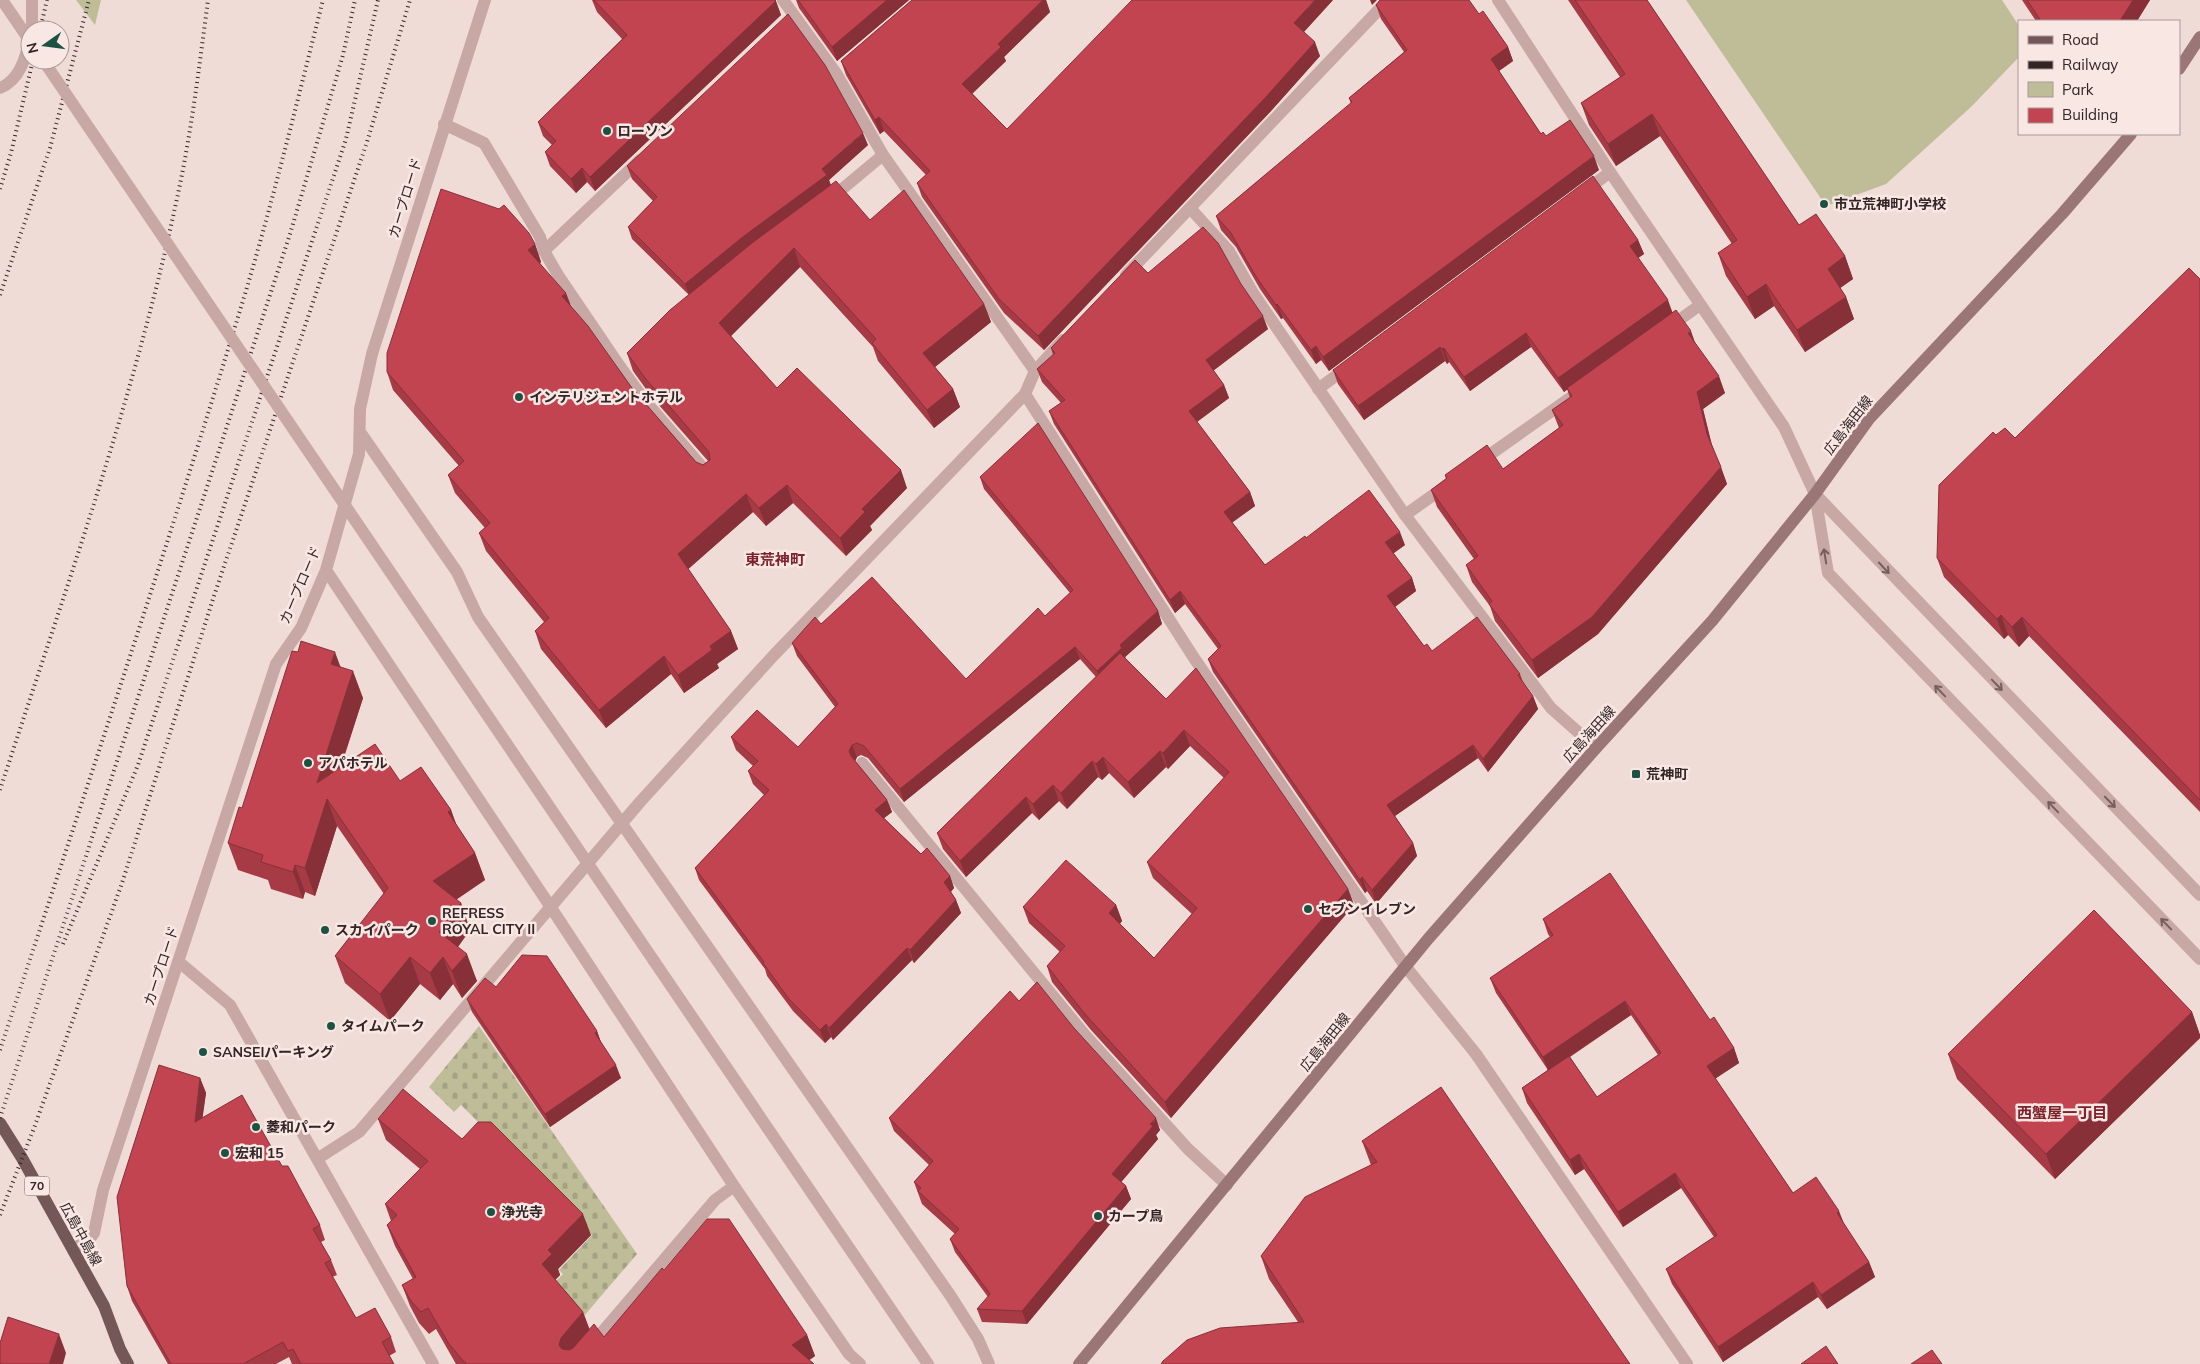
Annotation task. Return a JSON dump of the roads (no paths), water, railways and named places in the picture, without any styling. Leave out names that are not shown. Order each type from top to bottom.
[{"type":"main road","points":[[2180,67],[2200,37]]},
{"type":"main road","name":"広島海田線","points":[[1079,1364],[1428,939],[1596,748],[1712,621],[1815,494],[1869,420],[2062,214],[2130,135]]},
{"type":"main road","name":"広島中島線","points":[[0,1123],[22,1158],[104,1306],[120,1350],[128,1364]]},
{"type":"street","points":[[2,0],[20,25]]},
{"type":"street","points":[[32,0],[32,20]]},
{"type":"street","name":"カープロード","points":[[73,1249],[89,1240],[94,1233],[102,1190],[276,664],[301,628],[326,570],[359,454],[360,409],[372,354],[485,0]]},
{"type":"street","points":[[782,0],[789,18],[839,70],[882,155],[1035,370]]},
{"type":"street","points":[[1116,286],[1388,0]]},
{"type":"street","points":[[1498,0],[1610,172],[1784,427],[1815,494],[1828,573],[2200,959]]},
{"type":"street","points":[[0,88],[7,85],[20,68]]},
{"type":"street","points":[[50,70],[928,1364]]},
{"type":"street","points":[[444,124],[484,144],[540,237],[544,251],[623,362],[645,401],[709,475]]},
{"type":"street","points":[[544,251],[650,150]]},
{"type":"street","points":[[822,206],[882,155]]},
{"type":"street","points":[[1571,202],[1610,172]]},
{"type":"street","points":[[1190,208],[1229,251],[1253,293],[1405,515],[1551,708],[1596,748]]},
{"type":"street","points":[[1660,334],[1700,305]]},
{"type":"street","points":[[316,1159],[359,1132],[621,823],[774,655],[1025,394],[1035,370],[1075,328]]},
{"type":"street","points":[[1318,388],[1358,359]]},
{"type":"street","points":[[1469,470],[1588,385]]},
{"type":"street","points":[[1025,394],[1194,658],[1406,967],[1476,1054],[1687,1364]]},
{"type":"street","points":[[360,432],[457,572],[478,617],[950,1295],[978,1338],[989,1364]]},
{"type":"street","points":[[1405,515],[1453,481]]},
{"type":"street","points":[[1815,494],[2200,895]]},
{"type":"street","points":[[326,570],[734,1186],[849,1354],[860,1364]]},
{"type":"street","points":[[862,763],[1085,1035],[1188,1149],[1227,1185]]},
{"type":"street","points":[[178,962],[230,1004],[433,1364]]},
{"type":"street","points":[[575,1364],[715,1200],[734,1186]]},
{"type":"railway","points":[[42,20],[47,0]]},
{"type":"railway","points":[[0,295],[50,148],[89,0]]},
{"type":"railway","points":[[0,790],[96,499],[159,278],[186,153],[208,0]]},
{"type":"railway","points":[[0,1050],[156,578],[216,389],[256,258],[323,0]]},
{"type":"railway","points":[[0,1118],[290,234],[343,55],[355,0]]},
{"type":"railway","points":[[63,944],[138,765],[346,139],[378,0]]},
{"type":"railway","points":[[0,1215],[34,1128],[122,883],[214,596],[367,142],[410,0]]},
{"type":"railway","points":[[0,189],[11,153],[31,70]]},
{"type":"place","name":"ローソン","points":[[607,131]]},
{"type":"place","name":"市立荒神町小学校","points":[[1824,204]]},
{"type":"place","name":"インテリジェントホテル","points":[[519,397]]},
{"type":"place","name":"アパホテル","points":[[308,763]]},
{"type":"place","name":"荒神町","points":[[1636,774]]},
{"type":"place","name":"セブンイレブン","points":[[1308,909]]},
{"type":"place","name":"REFRESS ROYAL CITY II","points":[[432,921]]},
{"type":"place","name":"スカイパーク","points":[[325,930]]},
{"type":"place","name":"タイムパーク","points":[[331,1026]]},
{"type":"place","name":"SANSEIパーキング","points":[[203,1052]]},
{"type":"place","name":"菱和パーク","points":[[256,1127]]},
{"type":"place","name":"宏和 15","points":[[225,1153]]},
{"type":"place","name":"浄光寺","points":[[491,1212]]},
{"type":"place","name":"カープ鳥","points":[[1098,1216]]},
{"type":"district","name":"東荒神町","points":[[775,560]]},
{"type":"district","name":"西蟹屋一丁目","points":[[2062,1113]]}]
